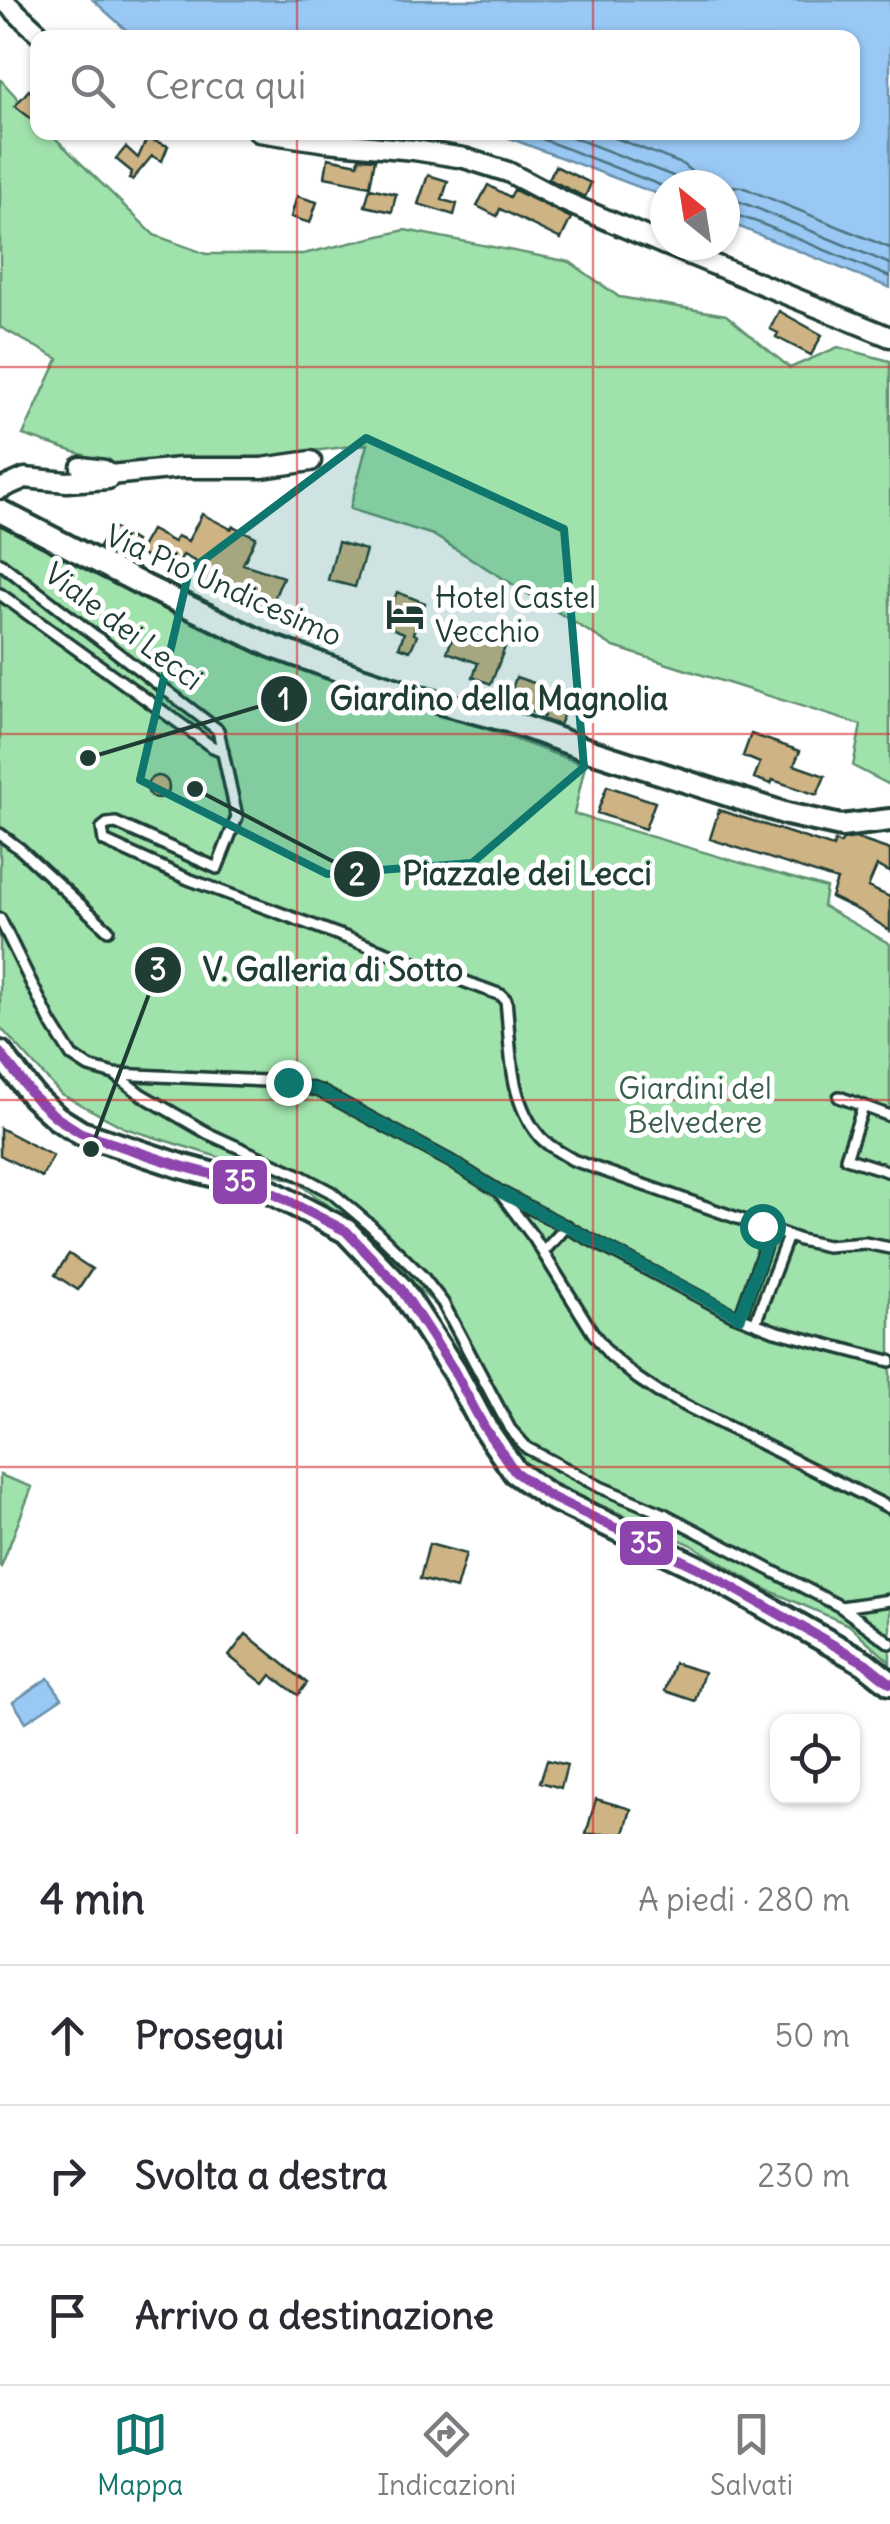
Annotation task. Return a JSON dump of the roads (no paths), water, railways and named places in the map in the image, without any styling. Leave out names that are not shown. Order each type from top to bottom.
[{"type":"main road","points":[[0,1053],[34,1098],[81,1132],[181,1166],[264,1188],[346,1231],[401,1289],[515,1472],[549,1496],[700,1569],[866,1663],[890,1683]]},
{"type":"street","points":[[3,0],[35,30]]},
{"type":"street","points":[[313,140],[464,158],[508,172],[560,200],[650,238]]},
{"type":"street","points":[[703,260],[890,337]]},
{"type":"street","points":[[0,488],[25,478],[81,481],[180,468],[262,468],[311,462]]},
{"type":"street","points":[[81,468],[104,470],[110,475]]},
{"type":"street","points":[[0,502],[25,524]]},
{"type":"street","name":"Via Pio Undicesimo","points":[[0,512],[271,646],[358,678],[508,721],[788,814],[840,826],[890,820]]},
{"type":"lane","name":"Viale dei Lecci","points":[[0,563],[218,730],[223,751]]},
{"type":"lane","name":"Viale dei Lecci","points":[[0,594],[210,746],[223,751]]},
{"type":"lane","points":[[223,751],[238,817],[217,868],[116,822],[102,828],[104,841],[150,863],[501,996],[506,1000],[512,1071],[522,1111],[542,1140],[573,1160],[788,1236],[827,1246],[866,1243],[890,1248]]},
{"type":"lane","points":[[0,834],[108,930]]},
{"type":"lane","points":[[0,919],[51,1023],[72,1056],[89,1067],[114,1074],[288,1082],[320,1091],[500,1192],[740,1317],[890,1361]]},
{"type":"lane","points":[[114,1074],[209,1134],[331,1192],[370,1225],[422,1276],[443,1303],[510,1429],[527,1448],[600,1487],[664,1514],[840,1607],[890,1643]]},
{"type":"lane","points":[[840,1098],[890,1116]]},
{"type":"lane","points":[[863,1107],[846,1158],[890,1172]]},
{"type":"lane","points":[[500,1192],[593,1333],[637,1378],[890,1508]]},
{"type":"lane","points":[[543,1252],[567,1226]]},
{"type":"lane","points":[[740,1317],[771,1230]]},
{"type":"lane","points":[[755,1323],[788,1236]]},
{"type":"lane","points":[[840,1607],[890,1600]]},
{"type":"water","points":[[93,0],[890,0],[890,288],[740,227],[740,170],[650,170],[650,191],[514,140],[860,140],[860,30],[126,30]]},
{"type":"water","points":[[48,1678],[62,1698],[26,1722],[13,1702]]},
{"type":"place","name":"Hotel Castel Vecchio","points":[[405,614]]},
{"type":"place","name":"Giardino della Magnolia","points":[[88,758]]},
{"type":"place","name":"Piazzale dei Lecci","points":[[195,789]]},
{"type":"place","name":"V. Galleria di Sotto","points":[[91,1149]]},
{"type":"park label","name":"Giardini del Belvedere","points":[[695,1105]]}]
